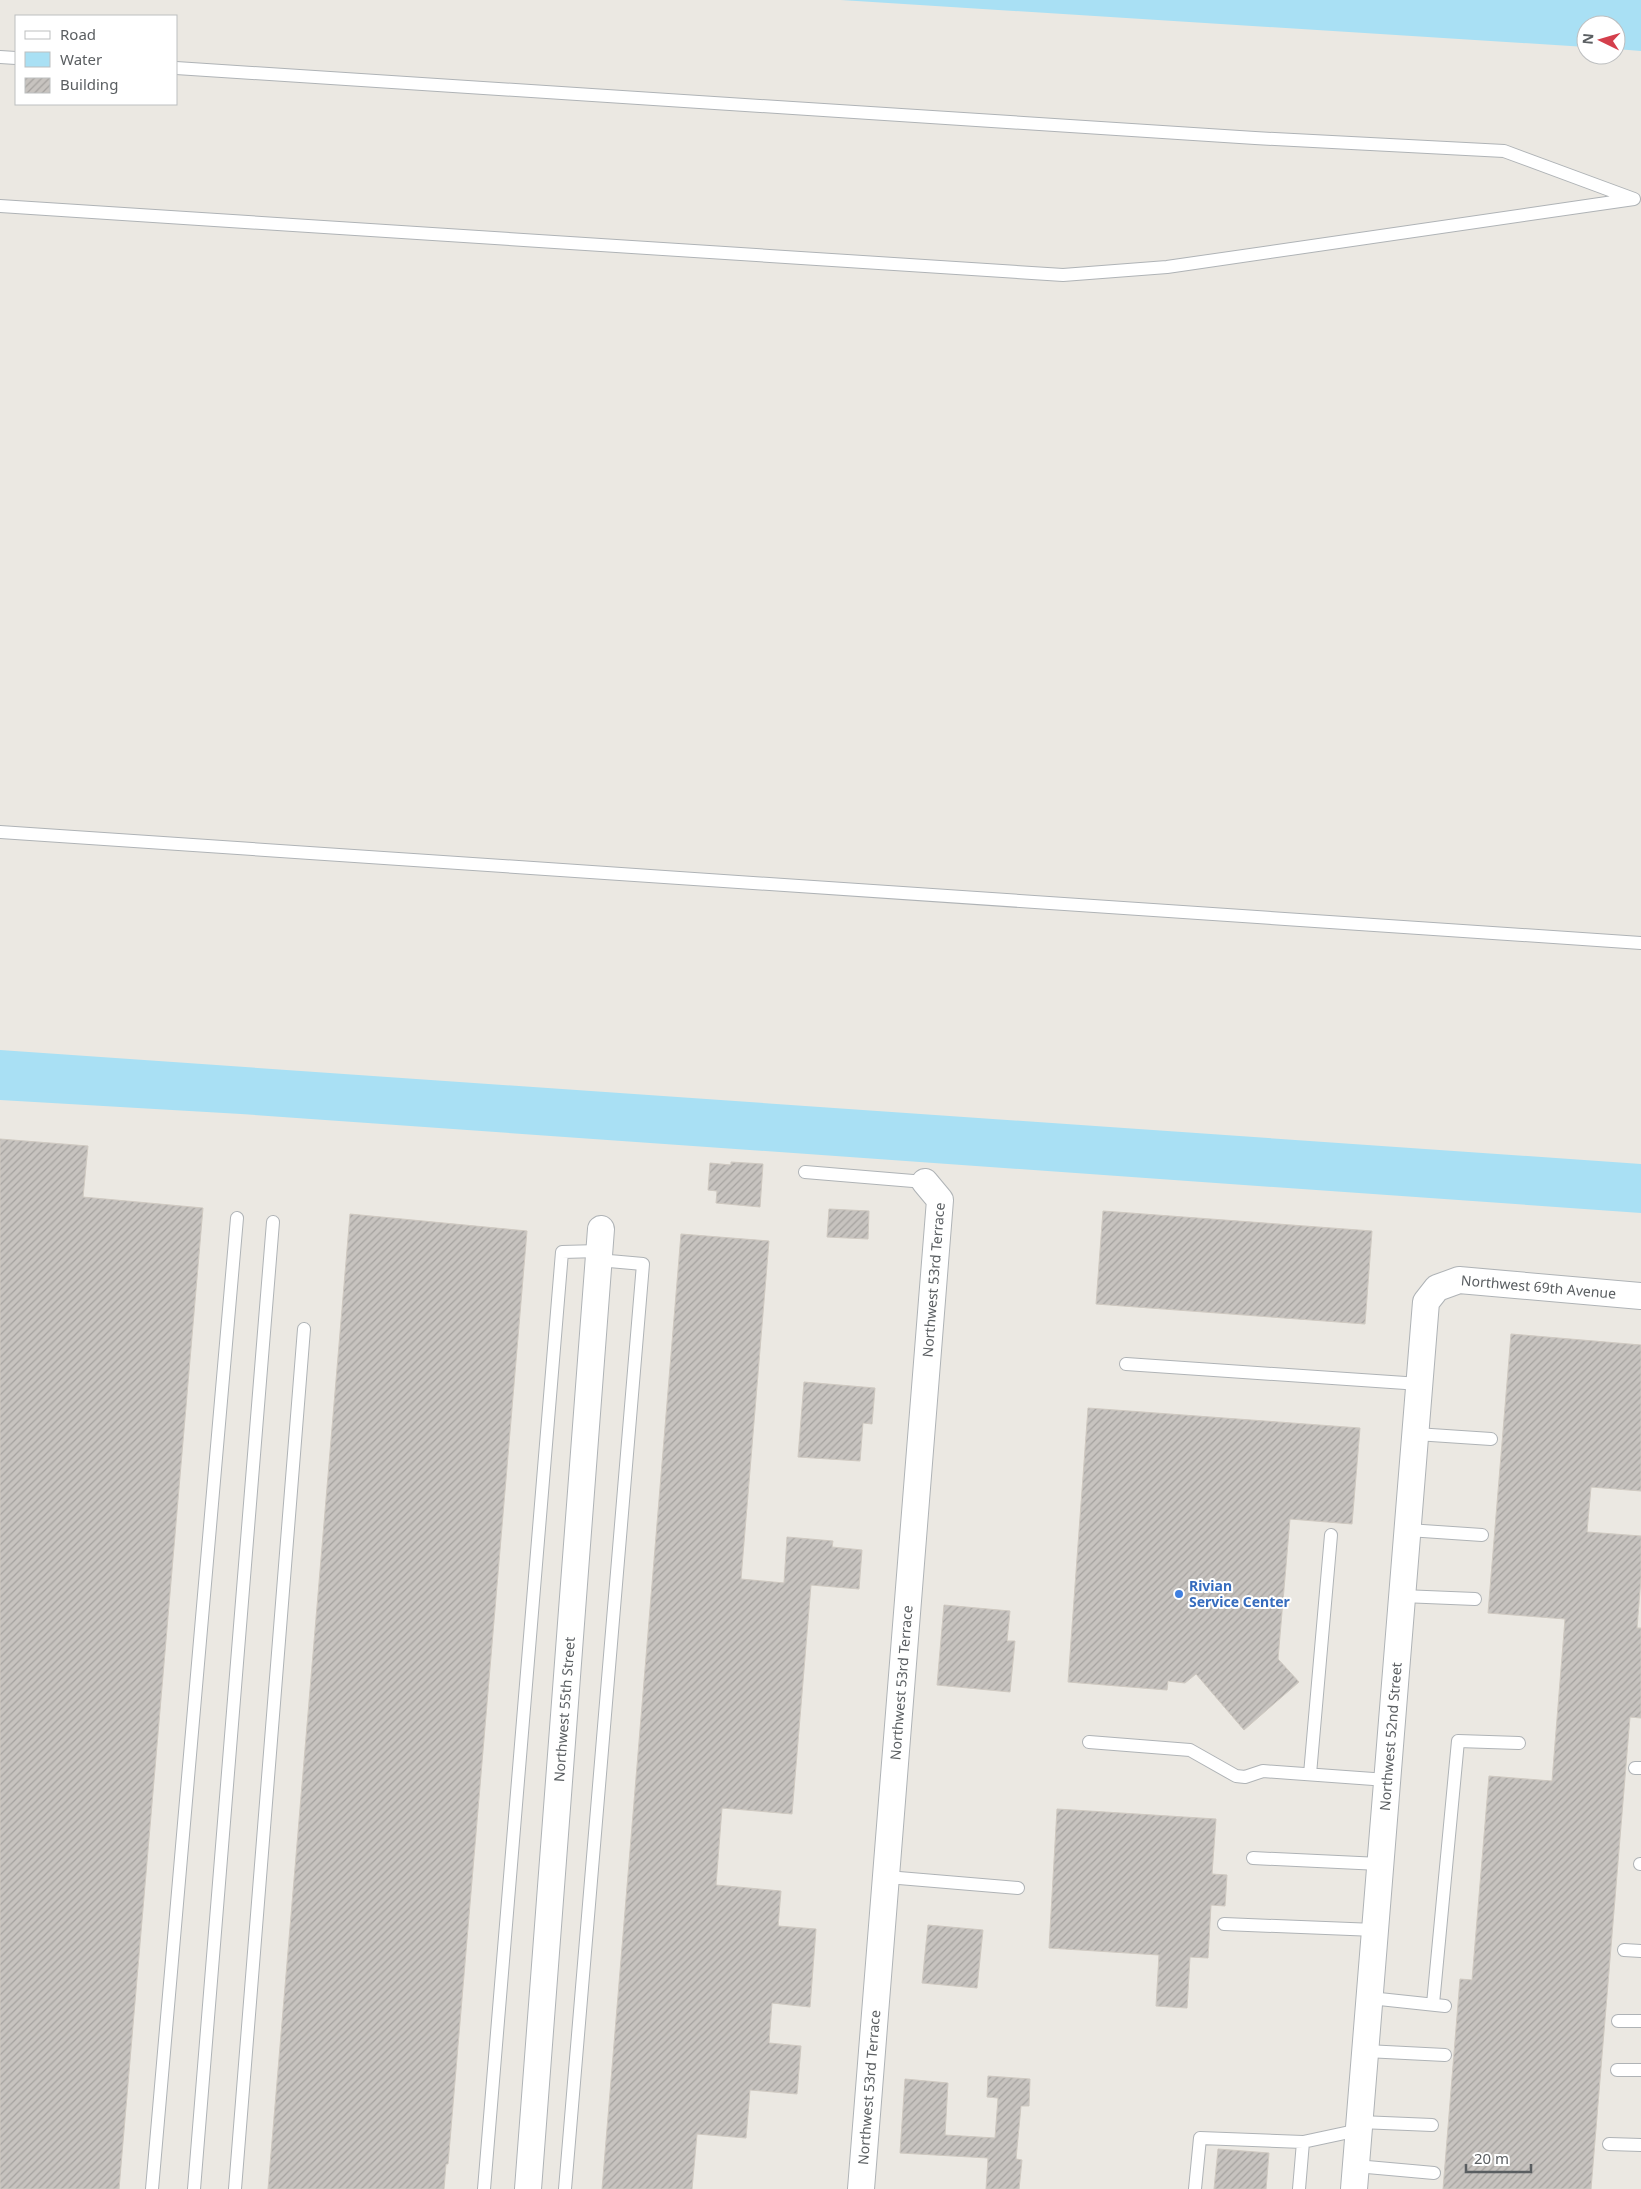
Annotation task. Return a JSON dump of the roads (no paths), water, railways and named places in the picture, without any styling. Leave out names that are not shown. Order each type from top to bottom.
[{"type":"street","name":"Northwest 53rd Terrace","points":[[861,2189],[940,1200],[924,1182]]},
{"type":"street","name":"Northwest 55th Street","points":[[528,2189],[599,1247]]},
{"type":"street","name":"Northwest 69th Avenue","points":[[1437,1288],[1459,1280],[1641,1296]]},
{"type":"street","name":"Northwest 52nd Street","points":[[1355,2178],[1426,1302],[1437,1288]]},
{"type":"lane","points":[[0,57],[15,58]]},
{"type":"lane","points":[[178,68],[1255,138],[1504,151],[1637,198]]},
{"type":"lane","points":[[0,206],[1063,275],[1167,266],[1637,198]]},
{"type":"lane","points":[[0,832],[1641,943]]},
{"type":"lane","points":[[805,1172],[924,1182]]},
{"type":"lane","points":[[152,2189],[238,1218]]},
{"type":"lane","points":[[194,2189],[273,1222]]},
{"type":"lane","points":[[484,2189],[562,1252],[599,1247],[643,1264],[565,2189]]},
{"type":"lane","points":[[235,2189],[304,1329]]},
{"type":"lane","points":[[1126,1364],[1420,1384]]},
{"type":"lane","points":[[1416,1434],[1491,1439]]},
{"type":"lane","points":[[1408,1530],[1482,1535]]},
{"type":"lane","points":[[1310,1774],[1331,1535]]},
{"type":"lane","points":[[1402,1596],[1475,1599]]},
{"type":"lane","points":[[1370,1998],[1439,2005],[1458,1741],[1519,1743]]},
{"type":"lane","points":[[1089,1742],[1190,1750],[1236,1776],[1245,1777],[1263,1771],[1388,1780]]},
{"type":"lane","points":[[1253,1858],[1380,1864]]},
{"type":"lane","points":[[887,1877],[1018,1888]]},
{"type":"lane","points":[[1224,1924],[1375,1930]]},
{"type":"lane","points":[[1624,1950],[1641,1951]]},
{"type":"lane","points":[[1618,2021],[1641,2021]]},
{"type":"lane","points":[[1366,2051],[1445,2055]]},
{"type":"lane","points":[[1617,2070],[1641,2070]]},
{"type":"lane","points":[[1196,2189],[1200,2138],[1303,2142],[1360,2126],[1432,2124]]},
{"type":"lane","points":[[1299,2189],[1303,2142]]},
{"type":"lane","points":[[1609,2144],[1641,2145]]},
{"type":"lane","points":[[1355,2178],[1434,2173]]},
{"type":"water","points":[[841,0],[1641,0],[1641,51],[1626,50],[1626,15],[1576,15],[1576,46]]},
{"type":"water","points":[[0,1050],[1641,1164],[1641,1213],[241,1114],[0,1100]]},
{"type":"place","name":"Rivian Service Center","points":[[1179,1594]]}]
